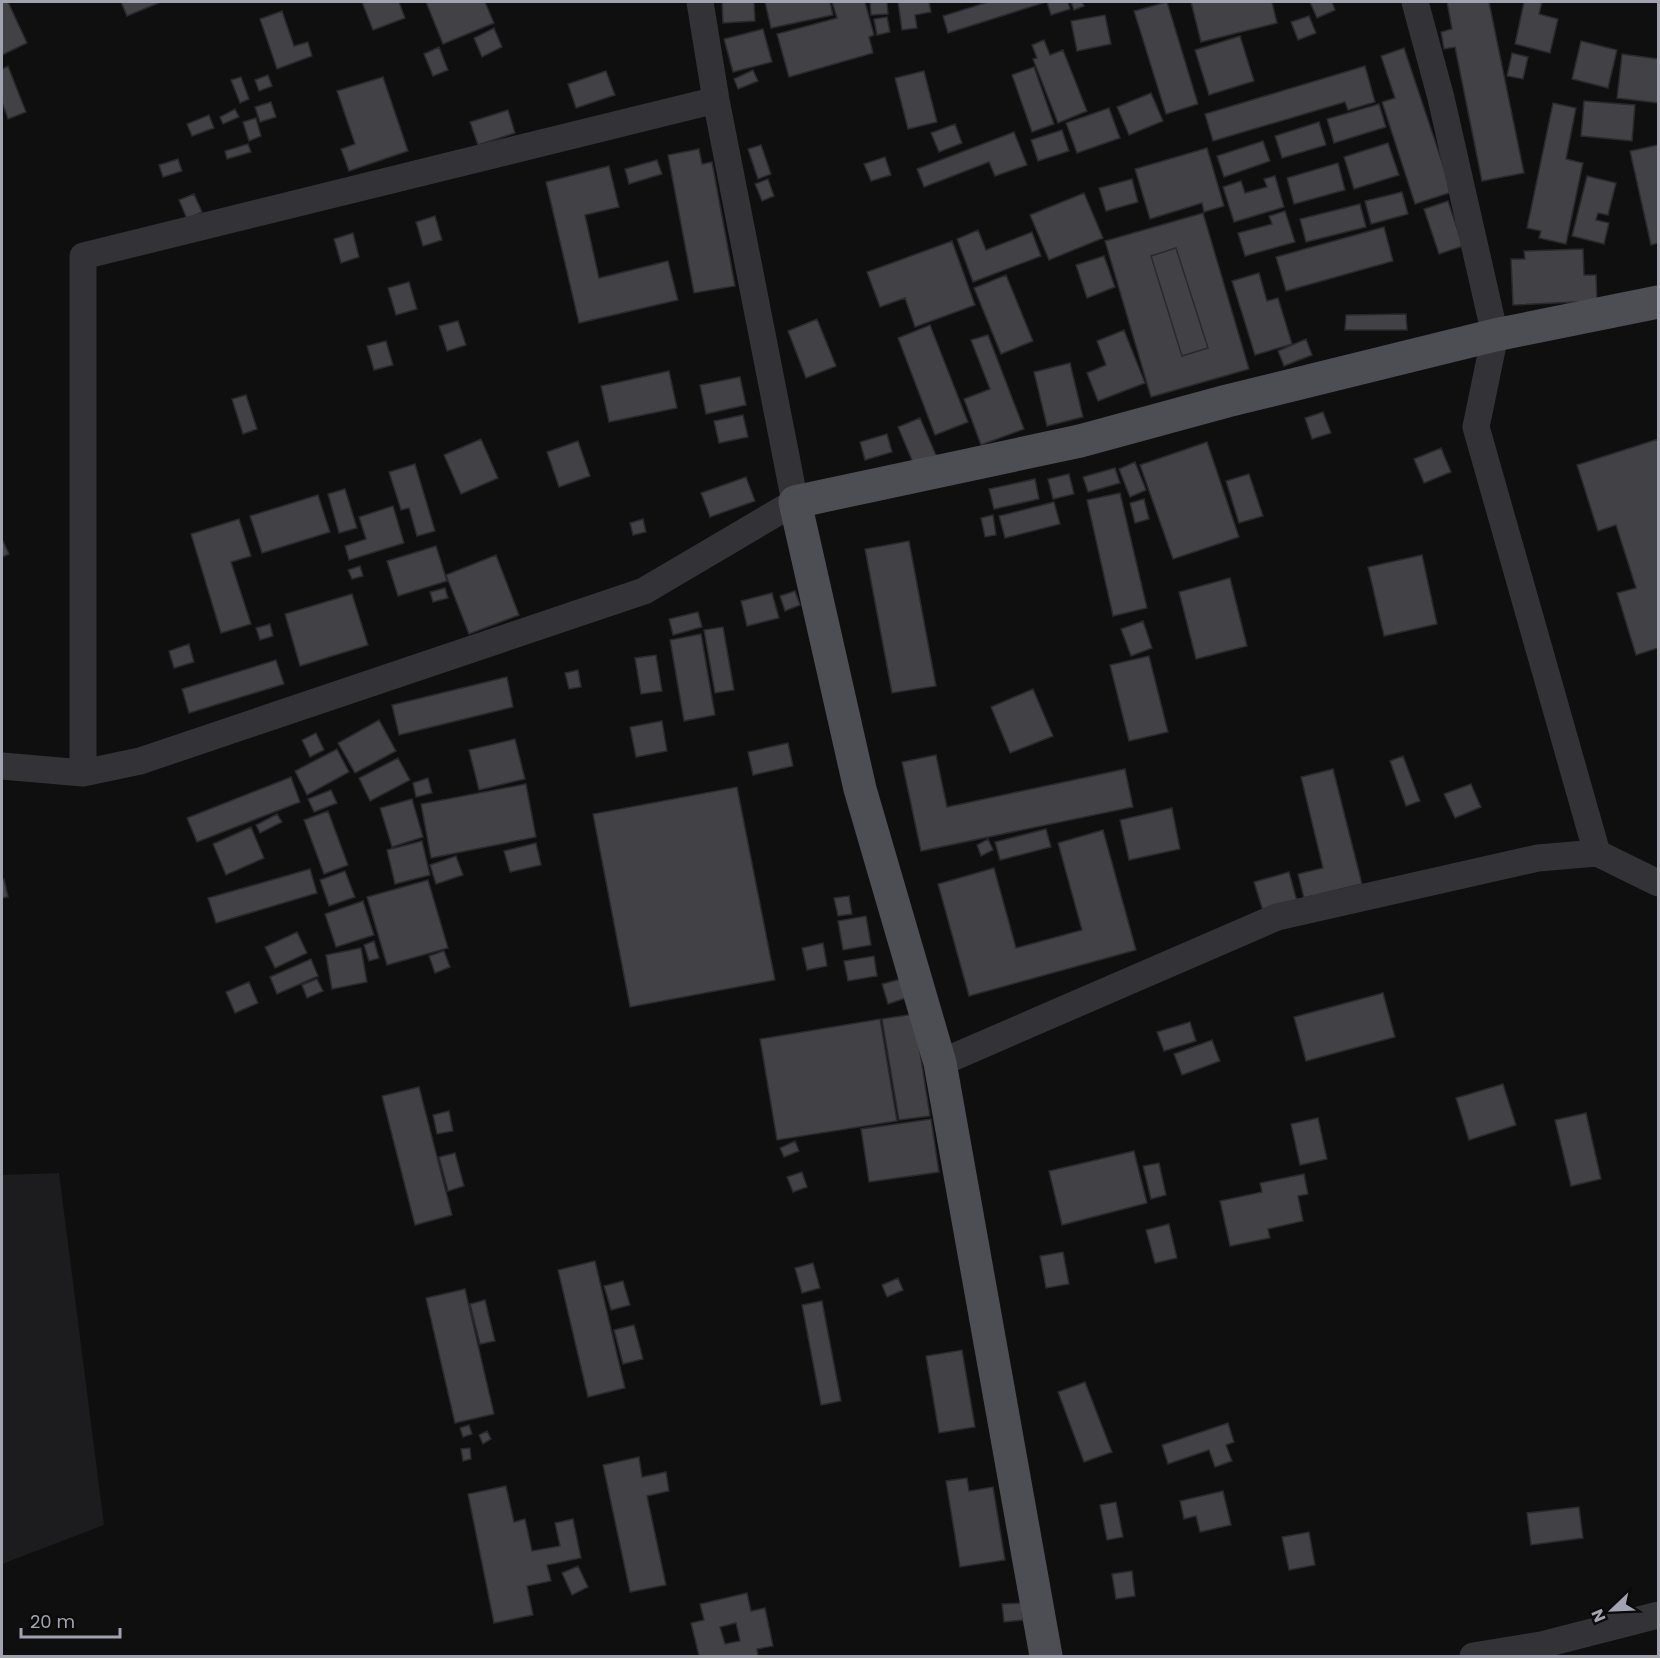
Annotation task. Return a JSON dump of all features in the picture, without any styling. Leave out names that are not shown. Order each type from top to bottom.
[{"type":"main road","points":[[1046,1656],[940,1063],[860,789],[795,502],[1080,441],[1227,401],[1495,335],[1659,302]]},
{"type":"street","points":[[2,766],[83,773],[140,761],[644,591],[795,502],[716,100],[700,2]]},
{"type":"street","points":[[1415,2],[1441,98],[1495,335],[1476,427],[1597,854]]},
{"type":"street","points":[[83,773],[83,256],[716,100]]},
{"type":"street","points":[[940,1063],[1277,917],[1538,858],[1597,854],[1657,883]]},
{"type":"street","points":[[1473,1656],[1541,1645],[1659,1615]]},
{"type":"shaded area","points":[[59,1173],[104,1525],[2,1564],[2,1175]]},
{"type":"building","points":[[2,2],[8,2],[27,43],[2,55]]},
{"type":"building","points":[[121,2],[161,2],[127,16]]},
{"type":"building","points":[[362,2],[399,2],[405,18],[373,30]]},
{"type":"building","points":[[426,2],[485,2],[494,23],[443,44]]},
{"type":"building","points":[[722,2],[754,2],[755,21],[723,23]]},
{"type":"building","points":[[765,2],[830,2],[833,15],[771,28]]},
{"type":"building","points":[[832,2],[865,2],[874,35],[869,37],[873,53],[789,77],[777,34],[837,18]]},
{"type":"building","points":[[870,2],[887,2],[888,14],[871,15]]},
{"type":"building","points":[[898,2],[929,2],[931,12],[915,15],[917,28],[902,30]]},
{"type":"building","points":[[988,2],[1046,2],[948,33],[943,16]]},
{"type":"building","points":[[1047,2],[1068,2],[1070,9],[1051,15]]},
{"type":"building","points":[[1071,2],[1082,2],[1084,6],[1074,10]]},
{"type":"building","points":[[1167,2],[1198,104],[1166,114],[1134,11]]},
{"type":"building","points":[[1191,2],[1272,2],[1277,23],[1201,42]]},
{"type":"building","points":[[1310,2],[1332,2],[1335,10],[1317,18]]},
{"type":"building","points":[[1447,2],[1489,2],[1524,173],[1482,181],[1455,47],[1444,49],[1441,32],[1452,29]]},
{"type":"building","points":[[1524,2],[1542,2],[1539,14],[1558,19],[1550,53],[1515,44]]},
{"type":"building","points":[[282,11],[294,46],[308,42],[312,56],[277,69],[260,19]]},
{"type":"building","points":[[1105,15],[1111,44],[1077,51],[1071,21]]},
{"type":"building","points":[[1309,16],[1316,33],[1298,40],[1291,22]]},
{"type":"building","points":[[887,17],[890,32],[877,35],[874,19]]},
{"type":"building","points":[[494,28],[502,47],[482,57],[474,38]]},
{"type":"building","points":[[763,29],[772,62],[733,72],[724,39]]},
{"type":"building","points":[[1240,36],[1254,81],[1209,95],[1195,50]]},
{"type":"building","points":[[1044,40],[1050,55],[1063,50],[1087,111],[1058,123],[1033,59],[1037,58],[1032,45]]},
{"type":"building","points":[[1581,41],[1617,50],[1608,88],[1572,79]]},
{"type":"building","points":[[439,47],[448,70],[433,76],[424,54]]},
{"type":"building","points":[[1404,48],[1452,192],[1415,204],[1382,102],[1395,98],[1381,56]]},
{"type":"building","points":[[1512,53],[1528,57],[1523,79],[1507,76]]},
{"type":"building","points":[[1622,54],[1658,59],[1658,103],[1617,98]]},
{"type":"building","points":[[8,66],[26,112],[8,119],[2,102],[2,69]]},
{"type":"building","points":[[1365,66],[1375,102],[1348,110],[1345,102],[1213,141],[1205,114]]},
{"type":"building","points":[[1034,67],[1054,124],[1032,132],[1012,75]]},
{"type":"building","points":[[753,70],[758,81],[738,89],[734,79]]},
{"type":"building","points":[[606,71],[615,95],[576,108],[568,84]]},
{"type":"building","points":[[924,71],[937,122],[908,129],[895,78]]},
{"type":"building","points":[[268,75],[272,86],[259,91],[255,80]]},
{"type":"building","points":[[241,77],[249,99],[240,103],[231,80]]},
{"type":"building","points":[[383,77],[408,151],[349,171],[341,149],[355,144],[337,91]]},
{"type":"building","points":[[1151,93],[1163,121],[1129,135],[1117,107]]},
{"type":"building","points":[[1584,101],[1635,105],[1632,141],[1581,136]]},
{"type":"building","points":[[271,102],[276,117],[260,122],[255,107]]},
{"type":"building","points":[[1553,103],[1576,108],[1566,159],[1583,163],[1566,244],[1539,238],[1541,231],[1527,228]]},
{"type":"building","points":[[1379,104],[1386,127],[1334,143],[1327,119]]},
{"type":"building","points":[[1109,108],[1120,138],[1077,153],[1066,123]]},
{"type":"building","points":[[235,109],[239,117],[223,124],[220,117]]},
{"type":"building","points":[[508,110],[515,133],[478,145],[470,122]]},
{"type":"building","points":[[209,115],[214,128],[192,136],[187,124]]},
{"type":"building","points":[[256,118],[261,136],[249,141],[243,122]]},
{"type":"building","points":[[1319,122],[1326,145],[1282,158],[1275,136]]},
{"type":"building","points":[[955,124],[962,143],[939,152],[931,133]]},
{"type":"building","points":[[1062,130],[1069,151],[1038,161],[1031,140]]},
{"type":"building","points":[[1014,132],[1027,165],[995,176],[989,162],[924,187],[917,169]]},
{"type":"building","points":[[1263,141],[1270,161],[1224,177],[1217,156]]},
{"type":"building","points":[[1388,143],[1399,175],[1354,189],[1344,157]]},
{"type":"building","points":[[248,144],[251,152],[227,159],[225,151]]},
{"type":"building","points":[[761,145],[771,174],[758,179],[748,149]]},
{"type":"building","points":[[1658,145],[1658,243],[1651,245],[1630,151]]},
{"type":"building","points":[[1207,148],[1224,206],[1204,212],[1202,203],[1150,219],[1135,169]]},
{"type":"building","points":[[699,149],[702,164],[712,162],[735,286],[694,293],[668,155]]},
{"type":"building","points":[[885,157],[891,175],[871,181],[864,164]]},
{"type":"building","points":[[178,159],[182,171],[163,177],[159,165]]},
{"type":"building","points":[[657,160],[662,174],[629,184],[625,169]]},
{"type":"building","points":[[1338,163],[1345,190],[1294,204],[1287,178]]},
{"type":"building","points":[[609,166],[619,207],[585,215],[599,278],[668,261],[678,300],[579,323],[546,182]]},
{"type":"building","points":[[1275,176],[1284,207],[1234,222],[1223,187],[1241,181],[1245,193],[1267,187],[1264,179]]},
{"type":"building","points":[[1587,176],[1616,183],[1608,215],[1598,213],[1596,220],[1609,223],[1604,244],[1572,236]]},
{"type":"building","points":[[768,179],[774,196],[762,201],[755,184]]},
{"type":"building","points":[[1132,179],[1138,202],[1106,211],[1099,188]]},
{"type":"building","points":[[1402,192],[1408,214],[1371,224],[1365,201]]},
{"type":"building","points":[[1084,193],[1103,238],[1049,260],[1030,215]]},
{"type":"building","points":[[194,194],[202,212],[187,219],[179,200]]},
{"type":"building","points":[[1448,201],[1463,246],[1439,254],[1424,209]]},
{"type":"building","points":[[1360,204],[1366,227],[1306,242],[1300,219]]},
{"type":"building","points":[[1285,211],[1295,242],[1245,256],[1238,233],[1272,224],[1269,216]]},
{"type":"building","points":[[1203,213],[1249,369],[1151,397],[1105,241]],"holes":[[[1176,248],[1208,348],[1182,356],[1151,256]]]},
{"type":"building","points":[[435,216],[442,240],[423,246],[416,222]]},
{"type":"building","points":[[1384,227],[1393,261],[1286,291],[1276,257]]},
{"type":"building","points":[[978,230],[986,250],[1032,232],[1041,256],[973,282],[957,239]]},
{"type":"building","points":[[353,233],[359,257],[341,263],[334,239]]},
{"type":"building","points":[[952,241],[975,305],[915,327],[905,298],[880,307],[867,272]]},
{"type":"building","points":[[1176,248],[1208,348],[1182,356],[1151,256]]},
{"type":"building","points":[[1583,249],[1584,275],[1596,275],[1597,301],[1513,305],[1511,259],[1525,259],[1524,251]]},
{"type":"building","points":[[1104,256],[1115,287],[1087,298],[1076,265]]},
{"type":"building","points":[[1259,273],[1267,301],[1278,298],[1292,344],[1255,355],[1232,281]]},
{"type":"building","points":[[1006,275],[1033,341],[1001,354],[974,288]]},
{"type":"building","points":[[409,282],[417,309],[396,315],[388,288]]},
{"type":"building","points":[[1406,314],[1407,330],[1345,330],[1346,315]]},
{"type":"building","points":[[817,319],[836,366],[806,378],[788,331]]},
{"type":"building","points":[[458,321],[466,345],[447,351],[439,326]]},
{"type":"building","points":[[930,325],[968,422],[935,435],[898,338]]},
{"type":"building","points":[[1124,330],[1145,383],[1098,401],[1087,373],[1106,365],[1097,341]]},
{"type":"building","points":[[988,335],[1024,429],[981,445],[964,399],[990,389],[971,340]]},
{"type":"building","points":[[1306,339],[1312,355],[1284,366],[1278,351]]},
{"type":"building","points":[[386,341],[393,365],[374,370],[367,346]]},
{"type":"building","points":[[1070,363],[1083,417],[1047,426],[1034,372]]},
{"type":"building","points":[[669,371],[677,408],[609,422],[601,386]]},
{"type":"building","points":[[740,377],[746,405],[706,414],[700,385]]},
{"type":"building","points":[[246,395],[257,429],[243,434],[232,399]]},
{"type":"building","points":[[1323,412],[1331,433],[1312,439],[1305,418]]},
{"type":"building","points":[[743,415],[748,437],[719,443],[714,421]]},
{"type":"building","points":[[920,418],[936,455],[914,465],[898,427]]},
{"type":"building","points":[[887,434],[892,452],[865,460],[860,442]]},
{"type":"building","points":[[481,439],[498,478],[461,494],[444,455]]},
{"type":"building","points":[[1658,439],[1658,648],[1636,655],[1617,593],[1636,588],[1616,525],[1598,531],[1577,465]]},
{"type":"building","points":[[578,441],[590,476],[559,487],[547,452]]},
{"type":"building","points":[[1207,442],[1239,537],[1173,559],[1140,465]]},
{"type":"building","points":[[1441,448],[1451,472],[1424,483],[1414,459]]},
{"type":"building","points":[[1135,462],[1146,490],[1130,497],[1119,469]]},
{"type":"building","points":[[415,464],[435,531],[417,536],[409,508],[401,510],[389,472]]},
{"type":"building","points":[[1115,468],[1120,483],[1088,492],[1083,477]]},
{"type":"building","points":[[1069,474],[1074,494],[1053,499],[1048,479]]},
{"type":"building","points":[[1249,474],[1263,516],[1239,523],[1226,481]]},
{"type":"building","points":[[746,477],[755,501],[710,517],[701,493]]},
{"type":"building","points":[[1035,479],[1039,499],[994,509],[989,489]]},
{"type":"building","points":[[345,489],[357,528],[339,533],[328,494]]},
{"type":"building","points":[[1120,493],[1147,608],[1113,616],[1087,500]]},
{"type":"building","points":[[318,495],[330,532],[262,553],[250,516]]},
{"type":"building","points":[[1144,499],[1149,519],[1135,523],[1130,503]]},
{"type":"building","points":[[1054,502],[1060,524],[1005,538],[999,516]]},
{"type":"building","points":[[393,506],[404,543],[349,560],[345,546],[366,539],[359,517]]},
{"type":"building","points":[[993,515],[996,535],[985,537],[981,518]]},
{"type":"building","points":[[239,519],[251,556],[231,562],[251,624],[221,633],[191,534]]},
{"type":"building","points":[[643,519],[646,532],[633,535],[630,523]]},
{"type":"building","points":[[2,539],[9,554],[2,557]]},
{"type":"building","points":[[909,541],[936,686],[892,693],[865,549]]},
{"type":"building","points":[[436,546],[447,581],[398,596],[387,561]]},
{"type":"building","points":[[496,555],[519,615],[469,634],[446,575]]},
{"type":"building","points":[[1422,555],[1437,624],[1384,636],[1368,567]]},
{"type":"building","points":[[360,566],[363,576],[352,579],[348,570]]},
{"type":"building","points":[[1230,578],[1247,646],[1196,659],[1179,592]]},
{"type":"building","points":[[445,588],[448,598],[433,602],[430,592]]},
{"type":"building","points":[[795,591],[800,605],[785,611],[780,596]]},
{"type":"building","points":[[772,593],[779,618],[747,626],[741,601]]},
{"type":"building","points":[[352,594],[368,645],[300,666],[285,614]]},
{"type":"building","points":[[698,612],[702,627],[673,635],[669,619]]},
{"type":"building","points":[[1143,621],[1152,648],[1131,656],[1121,629]]},
{"type":"building","points":[[270,624],[273,636],[260,640],[256,628]]},
{"type":"building","points":[[723,627],[734,690],[715,693],[704,630]]},
{"type":"building","points":[[701,634],[715,715],[684,721],[670,640]]},
{"type":"building","points":[[189,644],[194,662],[174,668],[169,651]]},
{"type":"building","points":[[656,655],[662,691],[641,694],[635,658]]},
{"type":"building","points":[[1149,656],[1168,732],[1129,741],[1110,665]]},
{"type":"building","points":[[276,660],[284,684],[189,713],[182,689]]},
{"type":"building","points":[[578,670],[581,687],[569,689],[565,673]]},
{"type":"building","points":[[507,677],[513,707],[399,735],[392,705]]},
{"type":"building","points":[[1033,689],[1053,736],[1010,753],[991,707]]},
{"type":"building","points":[[379,720],[396,751],[355,773],[338,743]]},
{"type":"building","points":[[662,721],[667,751],[636,757],[630,727]]},
{"type":"building","points":[[316,733],[324,750],[310,757],[302,740]]},
{"type":"building","points":[[515,739],[525,779],[479,790],[469,750]]},
{"type":"building","points":[[788,743],[793,766],[753,775],[748,752]]},
{"type":"building","points":[[337,749],[349,772],[307,795],[295,771]]},
{"type":"building","points":[[936,755],[947,807],[1125,769],[1133,807],[921,851],[902,762]]},
{"type":"building","points":[[1403,756],[1420,801],[1406,806],[1390,761]]},
{"type":"building","points":[[398,758],[410,780],[370,801],[359,778]]},
{"type":"building","points":[[1333,769],[1362,884],[1304,898],[1298,874],[1323,868],[1301,777]]},
{"type":"building","points":[[291,777],[300,802],[197,842],[187,818]]},
{"type":"building","points":[[428,778],[432,793],[416,797],[413,783]]},
{"type":"building","points":[[526,784],[536,837],[431,858],[421,804]]},
{"type":"building","points":[[1471,784],[1481,807],[1455,818],[1444,794]]},
{"type":"building","points":[[737,787],[775,980],[630,1007],[593,814]]},
{"type":"building","points":[[331,790],[337,803],[314,812],[308,799]]},
{"type":"building","points":[[412,799],[423,837],[392,847],[380,808]]},
{"type":"building","points":[[1172,808],[1180,849],[1129,860],[1120,820]]},
{"type":"building","points":[[328,811],[348,865],[324,874],[304,820]]},
{"type":"building","points":[[277,814],[282,822],[260,833],[256,825]]},
{"type":"building","points":[[251,827],[264,858],[226,875],[213,844]]},
{"type":"building","points":[[1046,829],[1051,847],[1000,860],[995,842]]},
{"type":"building","points":[[1103,830],[1136,950],[969,996],[938,884],[994,868],[1016,948],[1082,930],[1058,843]]},
{"type":"building","points":[[988,839],[993,850],[981,856],[977,845]]},
{"type":"building","points":[[422,841],[430,875],[395,884],[387,850]]},
{"type":"building","points":[[536,843],[541,865],[510,872],[504,851]]},
{"type":"building","points":[[456,856],[463,875],[436,884],[430,865]]},
{"type":"building","points":[[310,869],[317,893],[216,923],[208,898]]},
{"type":"building","points":[[345,871],[355,897],[329,906],[320,880]]},
{"type":"building","points":[[1289,872],[1297,901],[1263,911],[1254,882]]},
{"type":"building","points":[[4,879],[8,897],[2,898],[2,880]]},
{"type":"building","points":[[428,880],[448,948],[387,965],[367,897]]},
{"type":"building","points":[[849,896],[852,914],[838,916],[834,898]]},
{"type":"building","points":[[363,901],[374,935],[336,947],[325,914]]},
{"type":"building","points":[[866,916],[871,945],[843,950],[838,921]]},
{"type":"building","points":[[297,932],[307,953],[275,968],[265,947]]},
{"type":"building","points":[[374,941],[379,958],[369,961],[364,945]]},
{"type":"building","points":[[823,943],[827,966],[807,970],[802,948]]},
{"type":"building","points":[[361,948],[367,982],[332,989],[326,955]]},
{"type":"building","points":[[444,951],[450,967],[435,973],[429,956]]},
{"type":"building","points":[[874,956],[877,976],[848,981],[844,961]]},
{"type":"building","points":[[311,959],[318,976],[277,994],[270,977]]},
{"type":"building","points":[[317,979],[323,991],[307,998],[302,985]]},
{"type":"building","points":[[901,979],[906,998],[888,1004],[882,984]]},
{"type":"building","points":[[249,982],[258,1003],[235,1013],[226,992]]},
{"type":"building","points":[[1383,993],[1395,1037],[1306,1061],[1294,1017]]},
{"type":"building","points":[[914,1014],[930,1116],[899,1120],[882,1019]]},
{"type":"building","points":[[880,1019],[897,1121],[777,1140],[760,1039]]},
{"type":"building","points":[[1190,1022],[1196,1041],[1164,1051],[1157,1032]]},
{"type":"building","points":[[1212,1040],[1220,1061],[1182,1075],[1174,1054]]},
{"type":"building","points":[[1503,1084],[1516,1125],[1469,1140],[1456,1098]]},
{"type":"building","points":[[419,1087],[452,1215],[415,1225],[382,1096]]},
{"type":"building","points":[[449,1111],[453,1131],[437,1134],[433,1115]]},
{"type":"building","points":[[1586,1113],[1601,1179],[1571,1186],[1555,1120]]},
{"type":"building","points":[[1318,1118],[1327,1159],[1300,1165],[1291,1124]]},
{"type":"building","points":[[931,1119],[939,1172],[869,1182],[861,1129]]},
{"type":"building","points":[[795,1141],[799,1151],[784,1157],[780,1148]]},
{"type":"building","points":[[1134,1151],[1147,1203],[1062,1225],[1049,1171]]},
{"type":"building","points":[[455,1153],[464,1186],[448,1191],[439,1157]]},
{"type":"building","points":[[1159,1163],[1166,1195],[1151,1199],[1143,1166]]},
{"type":"building","points":[[802,1172],[807,1187],[793,1192],[787,1177]]},
{"type":"building","points":[[1304,1174],[1308,1194],[1298,1196],[1303,1221],[1268,1229],[1270,1238],[1230,1246],[1220,1201],[1262,1192],[1260,1183]]},
{"type":"building","points":[[1169,1224],[1177,1258],[1155,1263],[1146,1230]]},
{"type":"building","points":[[1063,1252],[1069,1284],[1046,1288],[1040,1256]]},
{"type":"building","points":[[595,1261],[625,1388],[588,1397],[558,1270]]},
{"type":"building","points":[[813,1263],[820,1288],[802,1293],[795,1268]]},
{"type":"building","points":[[898,1278],[903,1290],[887,1297],[882,1285]]},
{"type":"building","points":[[623,1281],[630,1305],[611,1310],[604,1286]]},
{"type":"building","points":[[465,1289],[494,1414],[455,1423],[426,1298]]},
{"type":"building","points":[[485,1300],[495,1341],[480,1344],[470,1304]]},
{"type":"building","points":[[822,1301],[841,1401],[821,1405],[802,1305]]},
{"type":"building","points":[[634,1325],[643,1359],[623,1364],[614,1330]]},
{"type":"building","points":[[962,1350],[975,1427],[939,1433],[926,1356]]},
{"type":"building","points":[[1085,1382],[1112,1452],[1084,1462],[1058,1392]]},
{"type":"building","points":[[1228,1423],[1234,1442],[1226,1445],[1232,1461],[1215,1467],[1209,1450],[1168,1464],[1162,1445]]},
{"type":"building","points":[[469,1425],[472,1434],[463,1437],[460,1428]]},
{"type":"building","points":[[487,1431],[491,1439],[483,1444],[479,1435]]},
{"type":"building","points":[[470,1448],[471,1459],[463,1461],[461,1449]]},
{"type":"building","points":[[639,1457],[642,1477],[666,1472],[669,1491],[647,1496],[666,1585],[630,1592],[603,1465]]},
{"type":"building","points":[[967,1478],[969,1491],[993,1487],[1005,1560],[960,1567],[946,1481]]},
{"type":"building","points":[[506,1486],[514,1522],[525,1519],[532,1551],[560,1546],[555,1523],[573,1519],[581,1558],[547,1565],[551,1581],[527,1586],[533,1615],[494,1623],[468,1494]]},
{"type":"building","points":[[1223,1491],[1231,1525],[1200,1532],[1196,1516],[1184,1519],[1180,1501]]},
{"type":"building","points":[[1116,1502],[1123,1537],[1107,1540],[1100,1505]]},
{"type":"building","points":[[1579,1507],[1583,1538],[1531,1545],[1527,1513]]},
{"type":"building","points":[[1309,1532],[1315,1565],[1289,1570],[1282,1537]]},
{"type":"building","points":[[578,1566],[588,1587],[572,1595],[562,1573]]},
{"type":"building","points":[[1132,1571],[1135,1596],[1116,1599],[1112,1574]]},
{"type":"building","points":[[747,1593],[751,1611],[765,1608],[773,1646],[757,1649],[758,1656],[699,1656],[691,1623],[704,1620],[700,1604]],"holes":[[[736,1623],[740,1641],[725,1644],[720,1627]]]},
{"type":"building","points":[[1021,1603],[1023,1620],[1004,1622],[1002,1604]]}]
